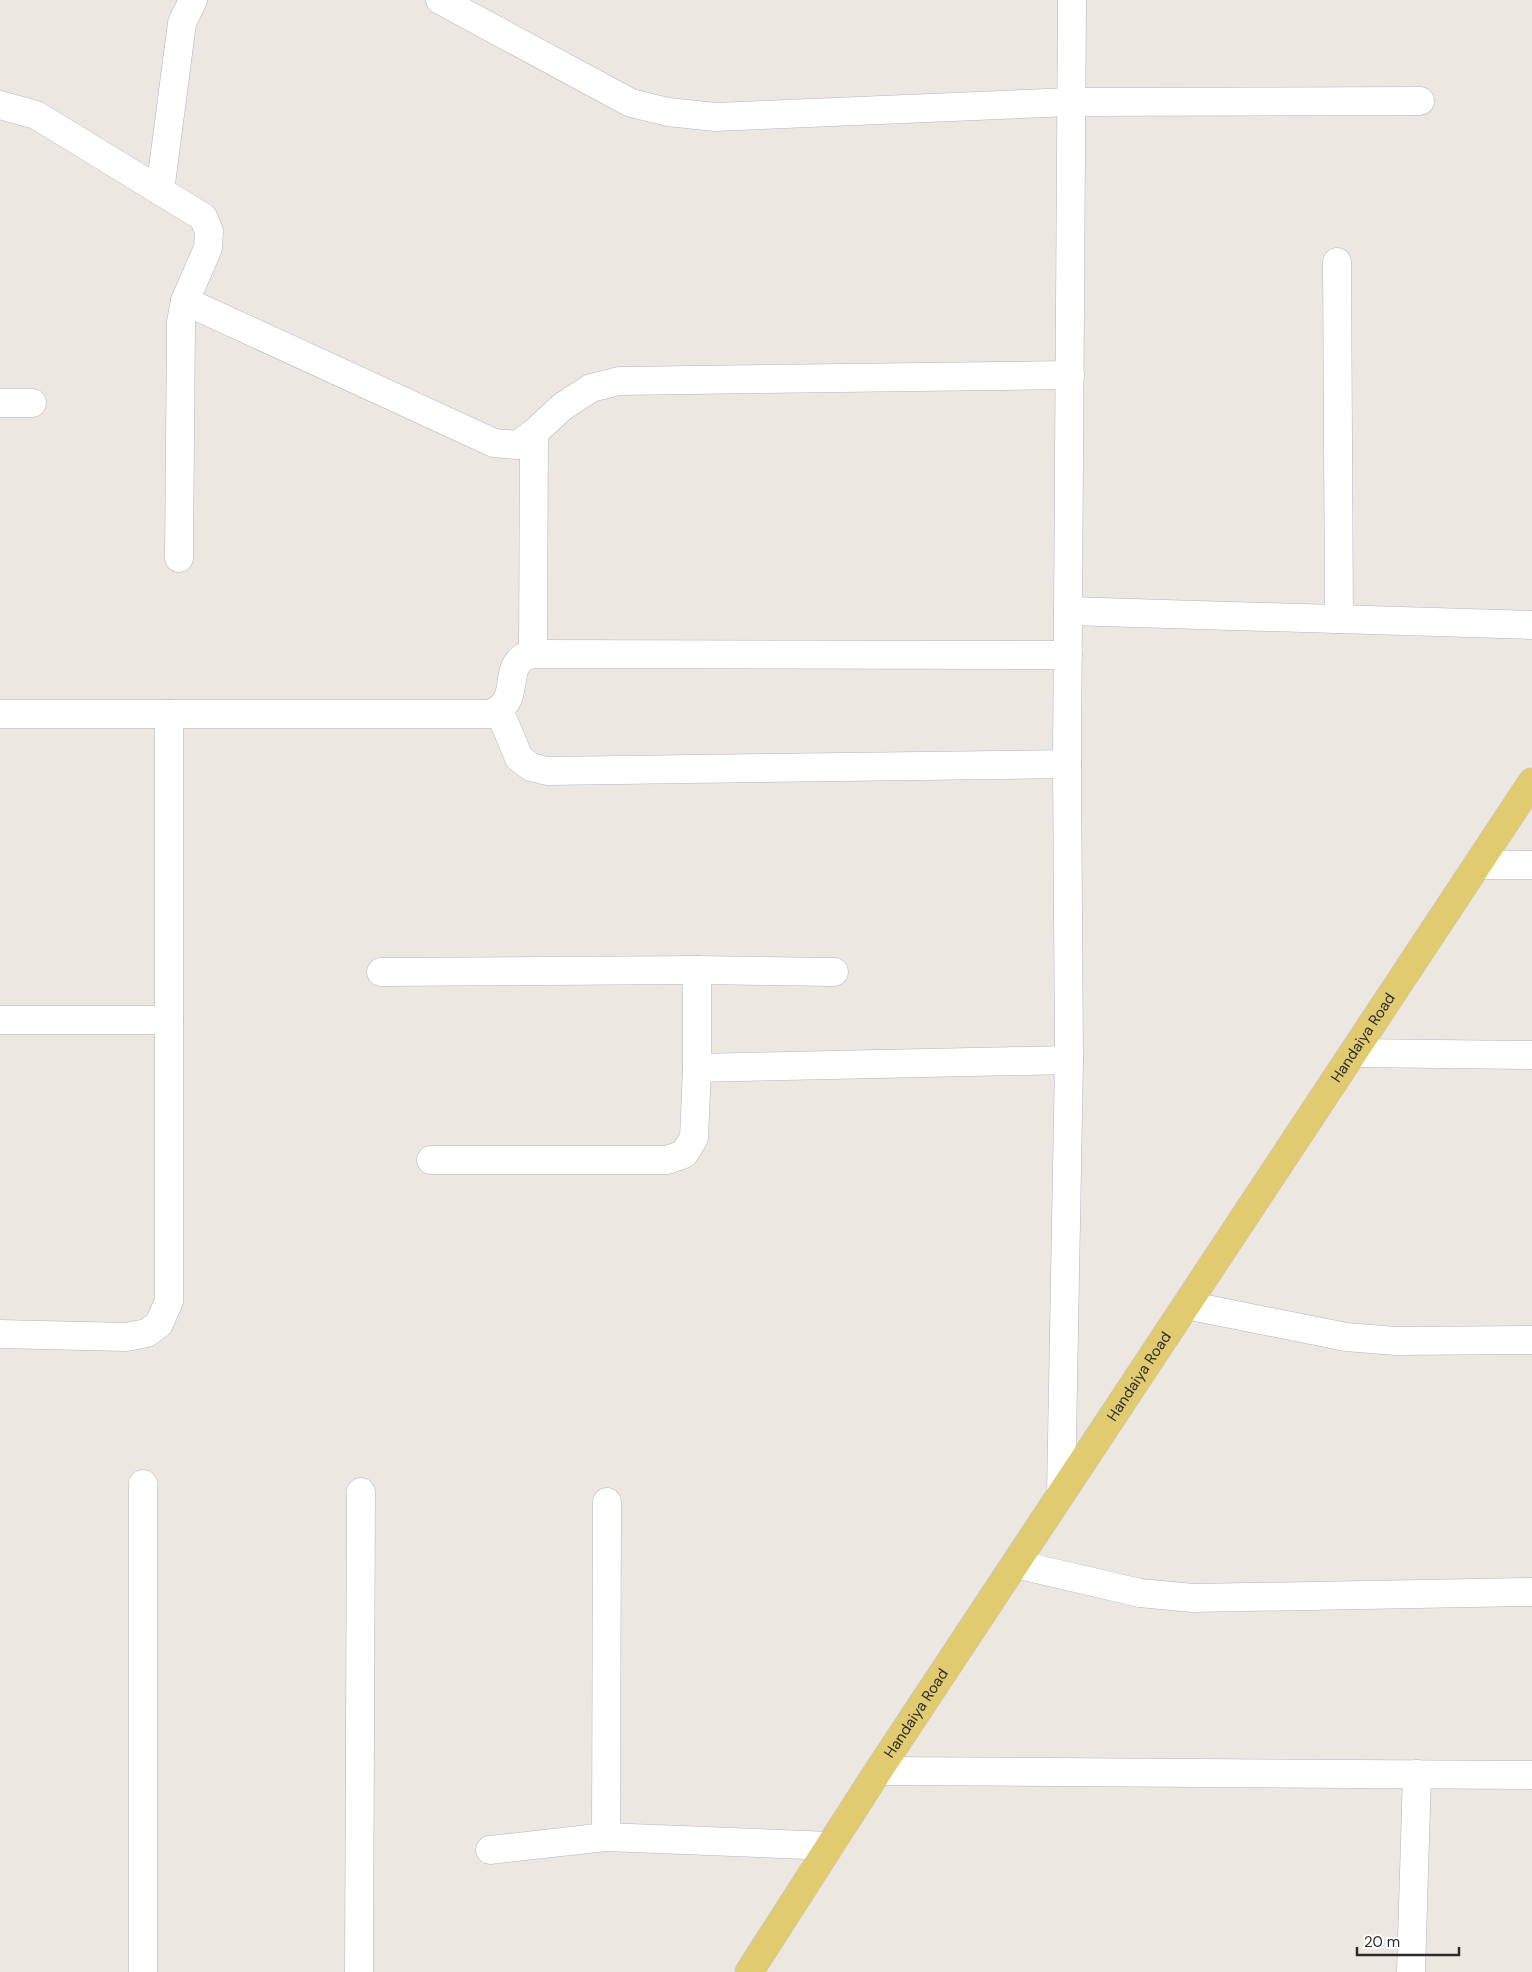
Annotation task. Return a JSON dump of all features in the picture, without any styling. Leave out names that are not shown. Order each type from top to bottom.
[{"type":"main road","name":"Handaiya Road","points":[[749,1972],[878,1771],[1532,782]]},
{"type":"street","points":[[160,191],[182,23],[193,0]]},
{"type":"street","points":[[440,0],[631,103],[668,112],[715,117],[1071,102],[1420,101]]},
{"type":"street","points":[[1062,1494],[1069,1060],[1067,764],[1072,0]]},
{"type":"street","points":[[0,105],[36,115],[202,217],[209,230],[208,248],[185,301],[181,322],[179,558]]},
{"type":"street","points":[[1337,262],[1339,619]]},
{"type":"street","points":[[185,301],[494,443],[518,445],[562,407],[591,388],[619,381],[1070,375]]},
{"type":"street","points":[[0,403],[32,403]]},
{"type":"street","points":[[533,654],[534,433]]},
{"type":"street","points":[[1068,611],[1532,625]]},
{"type":"street","points":[[0,714],[490,714],[500,710],[507,701],[516,667],[522,658],[533,654],[1068,655]]},
{"type":"street","points":[[500,710],[519,758],[531,767],[546,771],[1067,764]]},
{"type":"street","points":[[0,1334],[126,1337],[147,1333],[160,1324],[169,1301],[169,714]]},
{"type":"street","points":[[1477,865],[1532,865]]},
{"type":"street","points":[[381,972],[697,970],[834,972]]},
{"type":"street","points":[[431,1160],[667,1160],[684,1154],[694,1138],[697,1068],[697,970]]},
{"type":"street","points":[[0,1020],[169,1020]]},
{"type":"street","points":[[1353,1053],[1532,1055]]},
{"type":"street","points":[[697,1068],[1069,1060]]},
{"type":"street","points":[[1186,1305],[1346,1337],[1396,1341],[1532,1340]]},
{"type":"street","points":[[143,1484],[143,1972]]},
{"type":"street","points":[[359,1972],[361,1492]]},
{"type":"street","points":[[606,1837],[607,1502]]},
{"type":"street","points":[[1015,1564],[1140,1593],[1193,1598],[1532,1592]]},
{"type":"street","points":[[878,1771],[1532,1774]]},
{"type":"street","points":[[1411,1972],[1417,1774]]},
{"type":"street","points":[[490,1850],[606,1837],[830,1846]]}]
